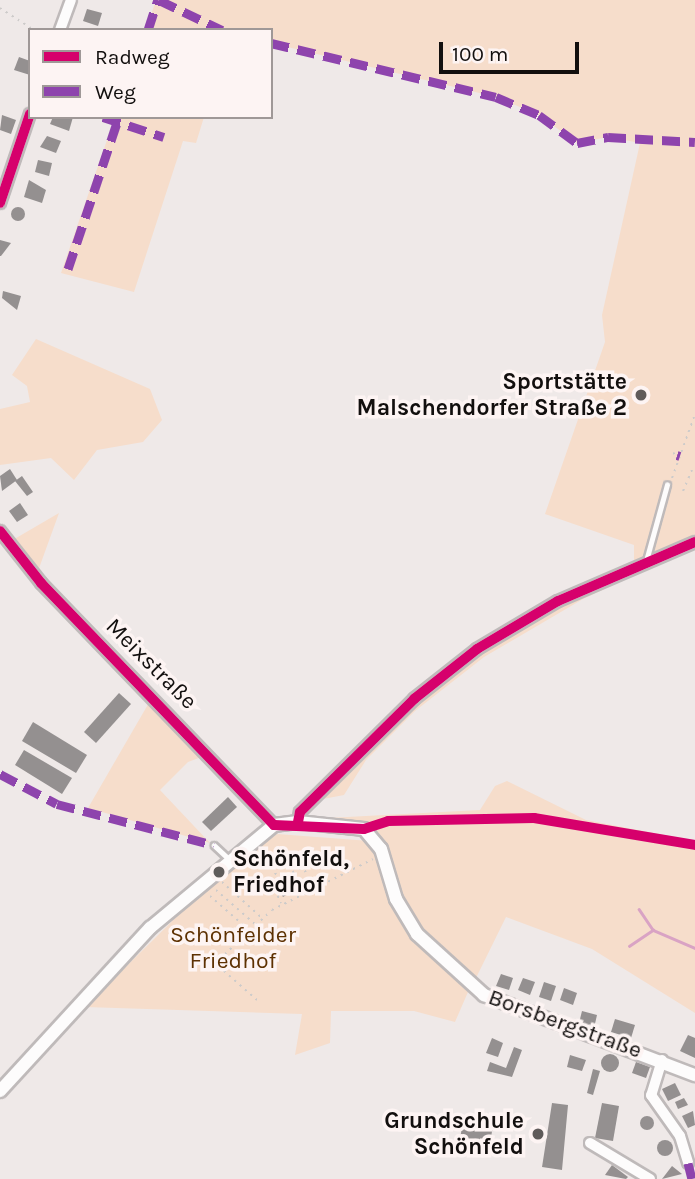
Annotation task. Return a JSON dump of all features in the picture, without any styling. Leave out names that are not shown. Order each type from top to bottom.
[{"type":"street","points":[[61,28],[71,0]]},
{"type":"street","points":[[0,203],[28,119]]},
{"type":"street","name":"Meixstraße","points":[[0,531],[41,583],[274,825]]},
{"type":"street","points":[[298,822],[300,812],[414,699],[477,649],[558,601],[695,542]]},
{"type":"street","name":"Borsbergstraße","points":[[274,825],[298,822],[364,829],[384,854],[405,917],[469,985],[522,1012],[662,1060],[695,1075]]},
{"type":"street","points":[[0,1091],[150,928],[229,859],[274,825]]},
{"type":"street","points":[[662,1060],[651,1095],[680,1136],[688,1163]]},
{"type":"street","points":[[590,1143],[649,1179]]},
{"type":"lane","points":[[646,562],[667,485]]},
{"type":"lane","points":[[214,845],[229,859]]},
{"type":"path","points":[[0,8],[31,28]]},
{"type":"path","points":[[667,485],[695,414]]},
{"type":"path","points":[[673,453],[677,455]]},
{"type":"path","points":[[683,491],[692,470]]},
{"type":"path","points":[[253,841],[279,879]]},
{"type":"path","points":[[295,852],[314,888]]},
{"type":"path","points":[[257,1000],[218,965],[263,918],[282,905],[384,854]]},
{"type":"path","points":[[282,905],[272,883],[303,867]]},
{"type":"path","points":[[222,882],[263,918]]},
{"type":"path","points":[[216,890],[256,925]]},
{"type":"path","points":[[210,896],[250,931]]},
{"type":"green space","points":[[156,0],[695,0],[695,537],[634,562],[634,545],[545,514],[605,342],[602,315],[640,143],[608,137],[577,143],[539,115],[496,97],[273,43],[273,28],[147,28]]},
{"type":"green space","points":[[114,119],[203,119],[196,143],[183,141],[134,292],[61,273]]},
{"type":"green space","points":[[36,339],[150,389],[162,420],[143,442],[97,450],[74,480],[51,458],[0,465],[0,409],[30,402],[27,386],[12,375]]},
{"type":"green space","points":[[59,513],[38,571],[11,541]]},
{"type":"green space","points":[[695,547],[583,599],[484,657],[415,711],[366,760],[344,795],[323,799],[420,701],[473,658],[583,595]]},
{"type":"green space","points":[[150,701],[204,756],[188,762],[160,790],[210,843],[88,808]]},
{"type":"green space","points":[[507,781],[586,820],[695,841],[695,1013],[592,949],[506,917],[474,982],[414,923],[380,835],[359,821],[328,818],[480,810],[495,786]]},
{"type":"green space","name":"Schönfelder Friedhof","points":[[277,834],[370,841],[406,931],[468,992],[455,1022],[414,1011],[331,1011],[330,1043],[295,1055],[302,1014],[85,1007],[217,877]]},
{"type":"building","points":[[87,9],[102,13],[98,26],[83,21]]},
{"type":"building","points":[[19,57],[28,60],[28,74],[14,70]]},
{"type":"building","points":[[2,115],[16,120],[11,134],[0,130]]},
{"type":"building","points":[[52,119],[72,119],[69,131],[50,124]]},
{"type":"building","points":[[47,136],[61,141],[56,153],[40,147]]},
{"type":"building","points":[[38,160],[52,163],[49,176],[35,172]]},
{"type":"building","points":[[29,180],[46,190],[42,203],[24,197]]},
{"type":"building","points":[[15,207],[21,207],[25,214],[21,221],[15,221],[11,217],[11,211]]},
{"type":"building","points":[[0,240],[11,243],[1,256],[0,256]]},
{"type":"building","points":[[3,291],[21,296],[17,310],[2,298]]},
{"type":"building","points":[[10,469],[17,480],[2,491],[0,476]]},
{"type":"building","points":[[22,476],[33,492],[27,496],[15,481]]},
{"type":"building","points":[[20,503],[28,515],[17,522],[9,511]]},
{"type":"building","points":[[119,693],[131,704],[96,743],[84,732]]},
{"type":"building","points":[[33,722],[87,755],[76,773],[22,741]]},
{"type":"building","points":[[24,750],[72,778],[62,794],[15,765]]},
{"type":"building","points":[[228,797],[237,807],[211,831],[202,822]]},
{"type":"building","points":[[287,879],[293,891],[283,897],[276,885]]},
{"type":"building","points":[[501,974],[513,978],[509,990],[496,986]]},
{"type":"building","points":[[523,978],[535,982],[530,995],[518,990]]},
{"type":"building","points":[[544,982],[556,986],[551,1001],[539,997]]},
{"type":"building","points":[[564,988],[577,993],[573,1005],[560,1000]]},
{"type":"building","points":[[582,1011],[597,1015],[594,1028],[579,1023]]},
{"type":"building","points":[[615,1019],[635,1025],[631,1038],[611,1032]]},
{"type":"building","points":[[688,1035],[695,1038],[695,1058],[680,1051]]},
{"type":"building","points":[[492,1038],[503,1043],[498,1057],[486,1053]]},
{"type":"building","points":[[514,1047],[522,1050],[512,1077],[487,1071],[490,1062],[506,1068]]},
{"type":"building","points":[[610,1054],[616,1057],[619,1063],[616,1069],[610,1072],[604,1069],[601,1063],[604,1057]]},
{"type":"building","points":[[570,1055],[586,1060],[582,1071],[567,1067]]},
{"type":"building","points":[[636,1062],[650,1067],[646,1078],[632,1073]]},
{"type":"building","points":[[593,1069],[600,1071],[593,1095],[587,1093]]},
{"type":"building","points":[[675,1083],[681,1095],[668,1101],[662,1089]]},
{"type":"building","points":[[684,1098],[688,1105],[678,1109],[675,1102]]},
{"type":"building","points":[[552,1103],[568,1105],[562,1170],[542,1167]]},
{"type":"building","points":[[602,1103],[619,1106],[613,1141],[595,1138]]},
{"type":"building","points":[[693,1111],[695,1125],[688,1128],[682,1116]]},
{"type":"building","points":[[464,1115],[494,1119],[488,1156],[458,1151]]},
{"type":"building","points":[[644,1116],[650,1116],[654,1123],[650,1130],[644,1130],[640,1126],[640,1120]]},
{"type":"building","points":[[662,1140],[668,1140],[673,1148],[671,1154],[662,1156],[657,1151],[657,1145]]},
{"type":"building","points":[[612,1165],[628,1177],[626,1179],[605,1175]]},
{"type":"building","points":[[672,1166],[682,1174],[662,1179]]},
{"type":"waterway","points":[[639,909],[653,930],[695,948]]},
{"type":"waterway","points":[[629,946],[653,930]]},
{"type":"marked path","points":[[149,28],[158,0]]},
{"type":"marked path","points":[[159,0],[218,28]]},
{"type":"marked path","points":[[273,43],[496,97],[539,115],[577,143],[608,137],[695,142]]},
{"type":"marked path","points":[[109,119],[164,137]]},
{"type":"marked path","points":[[68,269],[118,119]]},
{"type":"marked path","points":[[0,774],[57,804],[214,845]]},
{"type":"marked path","points":[[688,1163],[692,1179]]},
{"type":"cycle path","points":[[0,203],[28,119]]},
{"type":"cycle path","points":[[0,531],[41,583],[274,825],[364,829],[388,821],[534,818],[695,845]]},
{"type":"cycle path","points":[[298,822],[300,812],[414,699],[477,649],[558,601],[695,542]]},
{"type":"place","name":"Sportstätte Malschendorfer Straße 2","points":[[641,395]]},
{"type":"place","name":"Schönfeld, Friedhof","points":[[219,872]]},
{"type":"place","name":"Grundschule Schönfeld","points":[[538,1134]]}]
